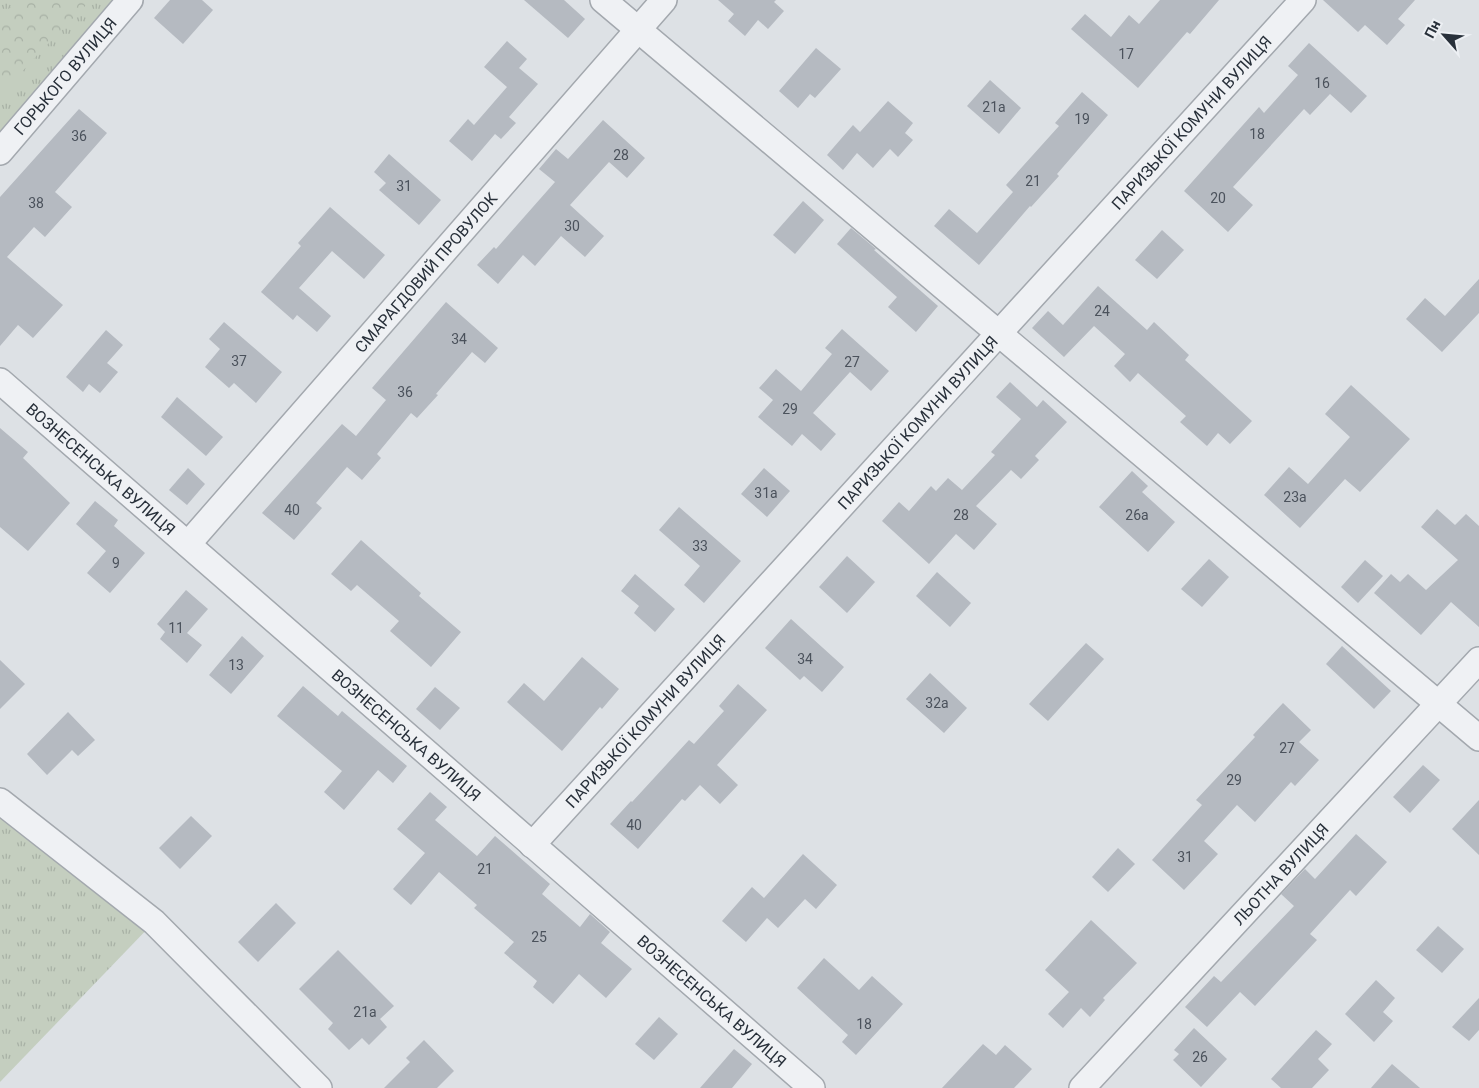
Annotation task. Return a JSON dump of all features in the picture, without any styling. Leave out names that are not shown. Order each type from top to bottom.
[{"type":"street","name":"ГОРЬКОГО ВУЛИЦЯ","points":[[0,152],[130,0]]},
{"type":"street","points":[[603,0],[1479,738]]},
{"type":"street","name":"СМАРАГДОВИЙ ПРОВУЛОК","points":[[188,544],[664,0]]},
{"type":"street","name":"ПАРИЗЬКОЇ КОМУНИ ВУЛИЦЯ","points":[[532,844],[1303,0]]},
{"type":"street","name":"ВОЗНЕСЕНСЬКА ВУЛИЦЯ","points":[[0,381],[812,1088]]},
{"type":"street","name":"ЛЬОТНА ВУЛИЦЯ","points":[[1082,1088],[1479,660]]},
{"type":"street","points":[[0,801],[154,922],[319,1088]]},
{"type":"green space","points":[[0,0],[129,0],[0,149]]},
{"type":"green space","points":[[17,0],[91,0],[0,96],[0,19]]},
{"type":"green space","points":[[0,801],[154,922],[0,1082]]},
{"type":"building","points":[[170,0],[202,0],[213,10],[183,44],[154,18]]},
{"type":"building","points":[[524,0],[564,0],[585,19],[568,38]]},
{"type":"building","points":[[718,0],[776,0],[774,2],[784,11],[768,29],[758,20],[745,36],[728,21],[734,14]]},
{"type":"building","points":[[1160,0],[1219,0],[1190,34],[1187,32],[1138,88],[1071,29],[1085,14],[1111,37],[1129,15],[1139,24]]},
{"type":"building","points":[[1323,0],[1415,0],[1398,19],[1405,25],[1387,45],[1365,25],[1358,32]]},
{"type":"building","points":[[507,41],[527,59],[519,68],[538,84],[509,117],[516,123],[501,139],[495,134],[472,161],[449,141],[468,119],[474,125],[507,87],[484,67]]},
{"type":"building","points":[[1309,43],[1367,96],[1351,113],[1330,94],[1310,115],[1304,109],[1233,187],[1253,205],[1228,232],[1184,191],[1259,107],[1264,113],[1298,75],[1288,66]]},
{"type":"building","points":[[816,48],[841,69],[815,98],[810,94],[798,108],[779,91]]},
{"type":"building","points":[[990,80],[1021,108],[999,134],[967,106]]},
{"type":"building","points":[[1082,92],[1108,115],[1057,174],[1059,176],[1030,206],[979,265],[934,226],[949,209],[977,233],[1013,192],[1006,185],[1059,126],[1055,123]]},
{"type":"building","points":[[888,101],[913,123],[905,133],[913,140],[898,157],[890,149],[873,168],[857,153],[843,170],[827,155],[853,125],[860,132]]},
{"type":"building","points":[[79,109],[107,133],[55,192],[72,207],[45,237],[34,227],[7,257],[63,305],[33,338],[18,325],[0,346],[0,197]]},
{"type":"building","points":[[603,120],[645,158],[627,178],[609,162],[570,205],[604,236],[585,257],[561,236],[535,266],[523,255],[498,284],[477,265],[494,247],[496,249],[555,182],[539,169],[556,149],[568,159]]},
{"type":"building","points":[[389,154],[441,200],[419,225],[379,190],[386,183],[374,172]]},
{"type":"building","points":[[803,201],[824,220],[795,254],[773,235]]},
{"type":"building","points":[[330,207],[385,255],[364,279],[332,251],[299,288],[331,316],[317,332],[297,315],[293,320],[261,292],[301,246],[298,243]]},
{"type":"building","points":[[851,228],[938,306],[916,332],[888,307],[897,297],[837,244]]},
{"type":"building","points":[[1162,230],[1184,250],[1157,279],[1135,260]]},
{"type":"building","points":[[1479,279],[1479,313],[1442,352],[1406,319],[1425,298],[1445,316]]},
{"type":"building","points":[[1098,286],[1147,330],[1154,322],[1189,355],[1185,360],[1252,421],[1230,444],[1218,433],[1207,446],[1180,422],[1186,416],[1138,373],[1130,382],[1114,366],[1125,354],[1094,326],[1064,357],[1032,328],[1048,311],[1063,325]]},
{"type":"building","points":[[446,302],[498,348],[485,363],[472,352],[417,418],[411,413],[377,454],[381,458],[362,480],[347,467],[316,503],[322,508],[294,540],[262,513],[342,424],[356,436],[386,400],[372,388]]},
{"type":"building","points":[[224,322],[282,372],[256,403],[234,383],[229,388],[205,367],[220,349],[209,339]]},
{"type":"building","points":[[842,329],[889,371],[871,391],[850,372],[813,413],[836,434],[821,451],[802,434],[792,446],[758,417],[773,400],[759,388],[776,369],[801,391],[832,354],[825,348]]},
{"type":"building","points":[[106,330],[123,345],[107,363],[118,372],[100,393],[89,384],[83,392],[66,377]]},
{"type":"building","points":[[1010,382],[1037,407],[1043,400],[1067,422],[1035,456],[1039,460],[1021,479],[1011,470],[976,506],[997,524],[974,550],[956,534],[929,564],[882,521],[899,502],[909,511],[931,486],[936,491],[948,478],[962,490],[995,455],[991,452],[1021,419],[996,397]]},
{"type":"building","points":[[1351,385],[1410,439],[1360,492],[1345,479],[1300,528],[1264,495],[1289,467],[1308,484],[1350,437],[1325,414]]},
{"type":"building","points":[[177,397],[223,437],[206,456],[161,417]]},
{"type":"building","points":[[0,428],[28,452],[23,458],[70,503],[28,551],[0,527]]},
{"type":"building","points":[[188,468],[205,484],[187,505],[169,490]]},
{"type":"building","points":[[764,468],[790,491],[767,517],[741,494]]},
{"type":"building","points":[[1132,471],[1148,486],[1142,492],[1175,522],[1148,552],[1099,507]]},
{"type":"building","points":[[95,501],[118,520],[114,526],[145,553],[110,593],[87,573],[106,551],[76,524]]},
{"type":"building","points":[[679,507],[741,561],[704,603],[684,585],[700,566],[659,530]]},
{"type":"building","points":[[1437,509],[1455,525],[1466,514],[1479,526],[1479,627],[1451,602],[1421,635],[1374,593],[1391,574],[1400,582],[1408,574],[1426,590],[1458,560],[1421,527]]},
{"type":"building","points":[[361,540],[421,593],[419,596],[461,632],[431,667],[390,631],[399,621],[357,585],[351,591],[331,574]]},
{"type":"building","points":[[847,556],[875,582],[847,613],[819,587]]},
{"type":"building","points":[[1209,559],[1229,577],[1202,607],[1181,589]]},
{"type":"building","points":[[1365,560],[1383,576],[1358,603],[1341,587]]},
{"type":"building","points":[[937,572],[971,603],[950,627],[916,596]]},
{"type":"building","points":[[635,574],[675,609],[655,632],[634,613],[639,606],[621,591]]},
{"type":"building","points":[[186,590],[208,609],[187,633],[202,645],[187,663],[160,639],[165,632],[157,624]]},
{"type":"building","points":[[791,619],[844,667],[822,692],[804,676],[800,680],[765,648]]},
{"type":"building","points":[[242,636],[264,656],[231,694],[209,675]]},
{"type":"building","points":[[1086,643],[1104,659],[1048,721],[1029,704]]},
{"type":"building","points":[[1342,646],[1391,691],[1374,709],[1326,664]]},
{"type":"building","points":[[582,657],[619,689],[602,709],[600,707],[562,751],[507,702],[524,683],[544,701]]},
{"type":"building","points":[[0,660],[25,684],[0,709]]},
{"type":"building","points":[[930,673],[967,708],[944,733],[906,699]]},
{"type":"building","points":[[738,684],[767,710],[717,765],[738,785],[720,804],[700,785],[685,801],[682,799],[638,849],[610,824],[689,740],[694,744],[724,711],[719,706]]},
{"type":"building","points":[[303,686],[338,716],[342,711],[407,766],[393,783],[378,770],[344,810],[324,792],[342,771],[277,716]]},
{"type":"building","points":[[435,687],[460,708],[440,730],[416,709]]},
{"type":"building","points":[[1283,703],[1311,730],[1299,742],[1319,760],[1295,786],[1291,782],[1255,822],[1237,805],[1204,841],[1218,854],[1184,890],[1152,860],[1202,805],[1196,800],[1255,737],[1253,735]]},
{"type":"building","points":[[68,712],[95,740],[78,756],[72,750],[47,775],[27,754]]},
{"type":"building","points":[[1423,765],[1440,780],[1410,813],[1393,797]]},
{"type":"building","points":[[430,792],[447,807],[435,820],[477,856],[495,836],[550,884],[542,894],[580,927],[590,914],[610,932],[601,943],[632,969],[606,998],[579,974],[553,1004],[533,987],[537,981],[504,953],[514,942],[474,908],[477,905],[439,872],[411,905],[393,889],[425,853],[397,829]]},
{"type":"building","points":[[1479,800],[1479,855],[1452,829]]},
{"type":"building","points":[[191,816],[212,836],[180,869],[159,848]]},
{"type":"building","points":[[1356,834],[1387,862],[1356,896],[1350,890],[1310,934],[1317,940],[1255,1006],[1240,992],[1207,1027],[1185,1007],[1214,976],[1221,982],[1294,906],[1281,894],[1305,869],[1315,879]]},
{"type":"building","points":[[1118,848],[1135,864],[1108,892],[1092,877]]},
{"type":"building","points":[[803,854],[837,885],[816,909],[805,899],[778,928],[767,918],[746,942],[722,921],[752,887],[764,898]]},
{"type":"building","points":[[276,903],[296,923],[258,962],[238,942]]},
{"type":"building","points":[[1091,920],[1137,963],[1103,998],[1105,1000],[1090,1017],[1081,1008],[1063,1028],[1048,1014],[1069,992],[1045,970]]},
{"type":"building","points":[[1438,926],[1464,949],[1442,973],[1416,950]]},
{"type":"building","points":[[338,950],[394,1006],[380,1019],[387,1027],[369,1045],[362,1038],[349,1050],[328,1029],[333,1023],[299,989]]},
{"type":"building","points":[[824,958],[859,990],[872,976],[903,1004],[856,1055],[842,1042],[848,1035],[797,988]]},
{"type":"building","points":[[1376,980],[1395,998],[1383,1012],[1393,1021],[1374,1042],[1345,1014]]},
{"type":"building","points":[[1479,998],[1479,1030],[1469,1041],[1452,1027]]},
{"type":"building","points":[[659,1017],[678,1034],[654,1060],[635,1044]]},
{"type":"building","points":[[1194,1028],[1227,1059],[1201,1087],[1173,1060],[1179,1054],[1174,1050]]},
{"type":"building","points":[[1316,1030],[1332,1044],[1318,1059],[1329,1070],[1312,1088],[1281,1088],[1271,1079]]},
{"type":"building","points":[[424,1040],[454,1071],[437,1088],[384,1088],[410,1062],[406,1058]]},
{"type":"building","points":[[983,1044],[996,1055],[1005,1045],[1032,1069],[1014,1088],[942,1088]]},
{"type":"building","points":[[734,1049],[752,1064],[732,1088],[700,1088]]},
{"type":"building","points":[[1392,1064],[1420,1088],[1371,1088]]}]
